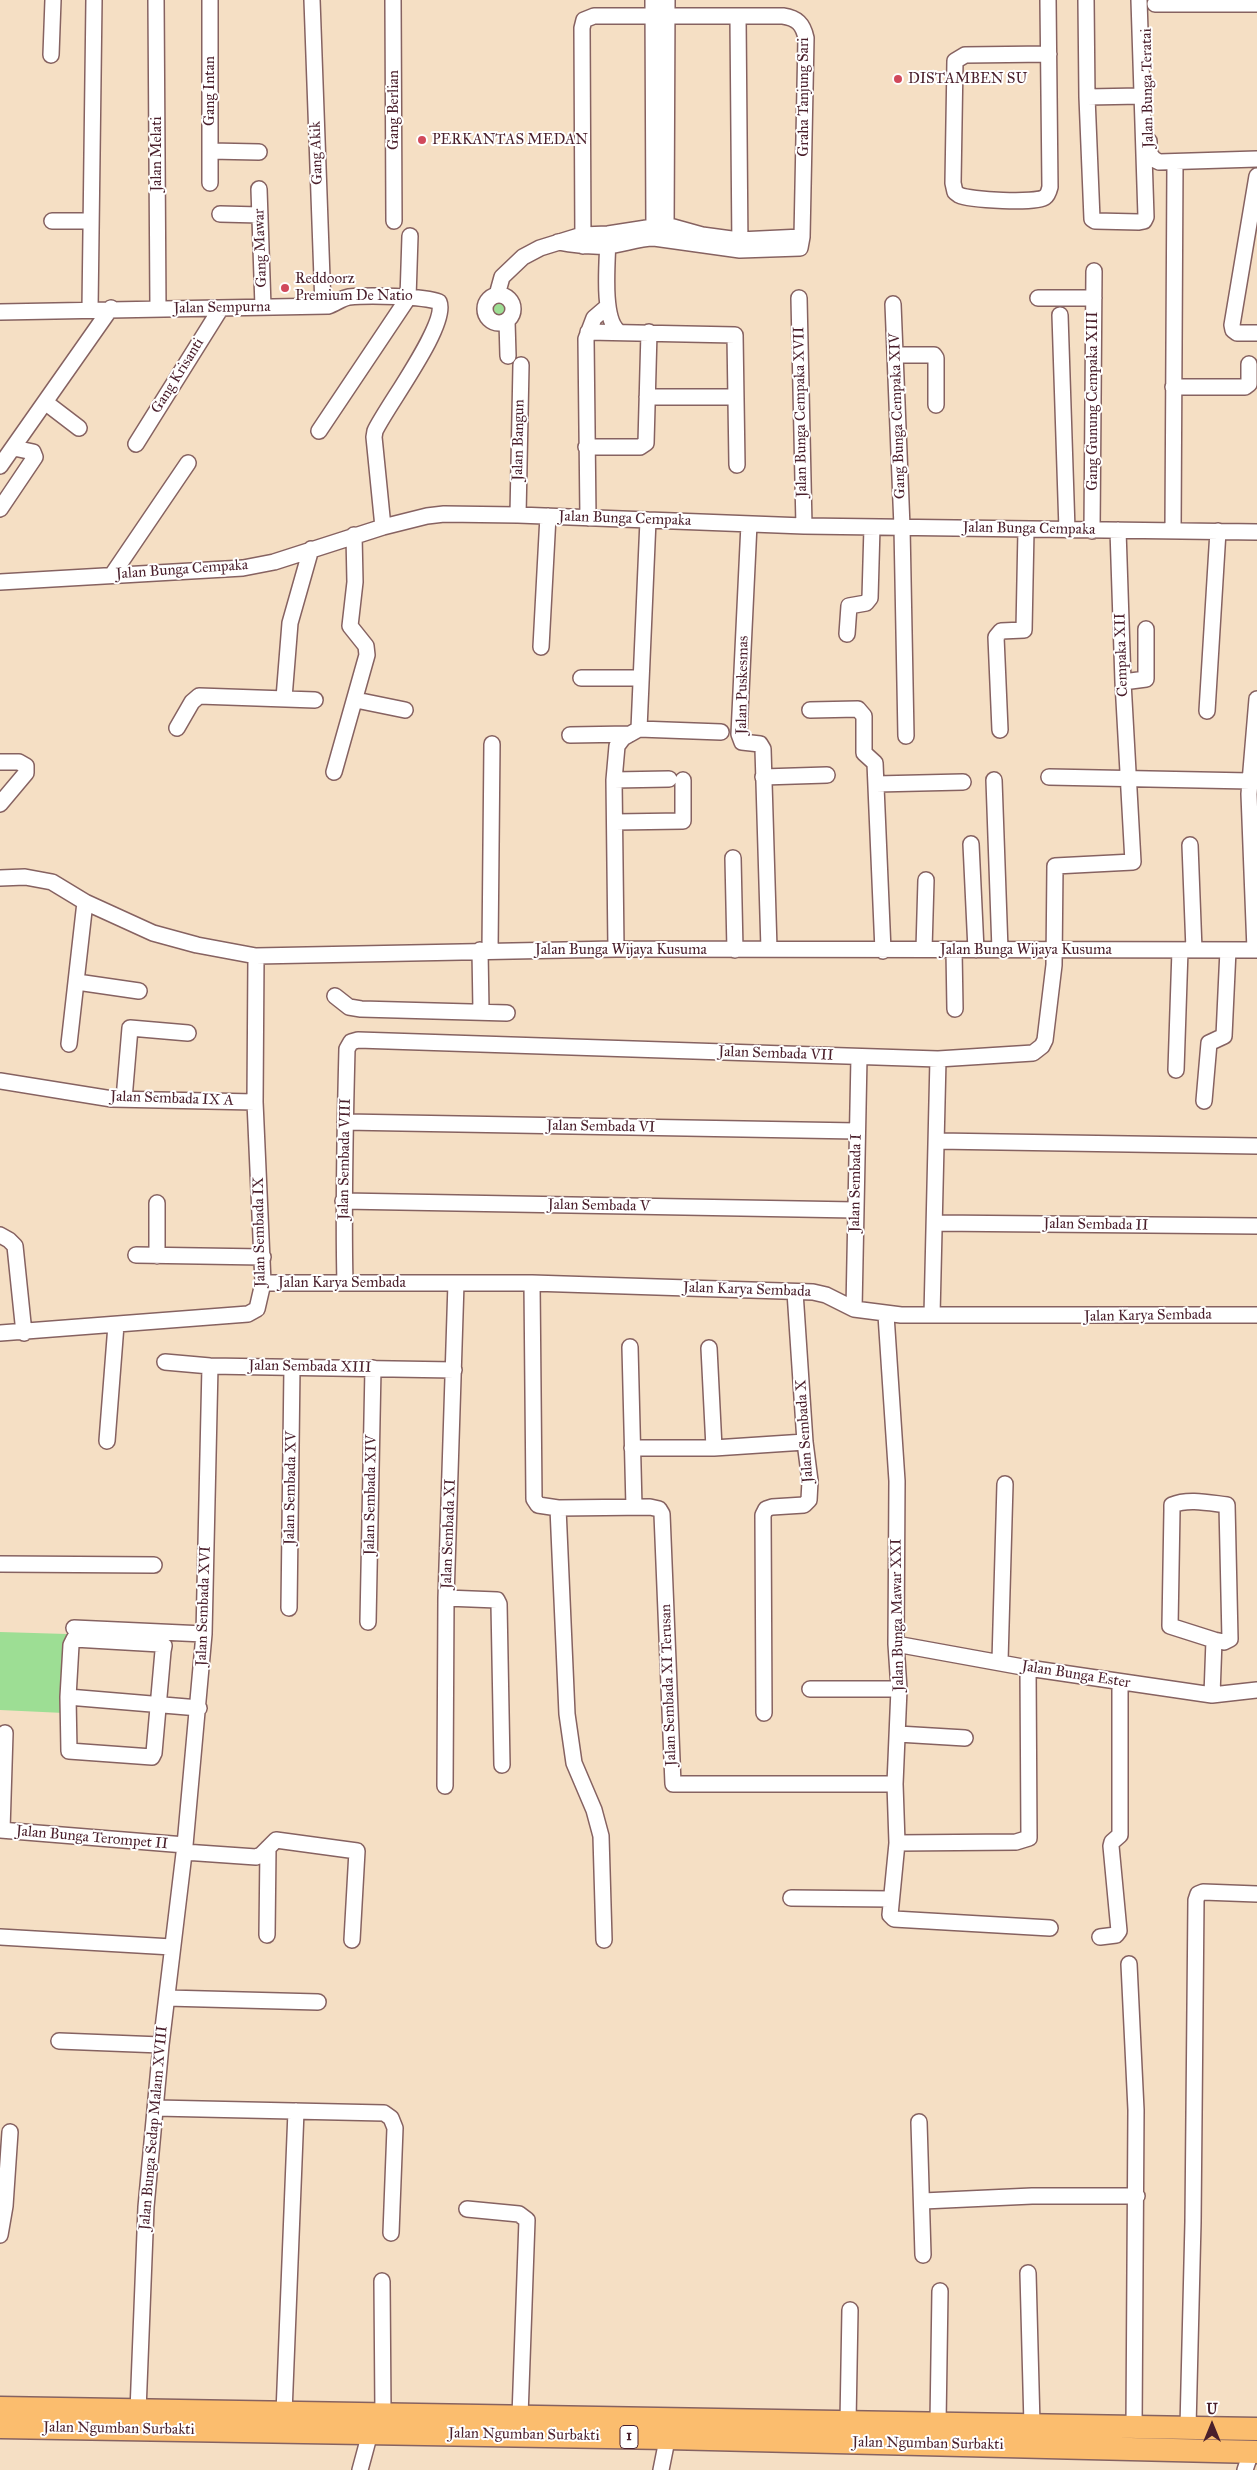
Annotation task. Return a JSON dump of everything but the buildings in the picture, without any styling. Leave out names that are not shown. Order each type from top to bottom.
[{"type":"highway","name":"Jalan Ngumban Surbakti","points":[[0,2408],[520,2416],[669,2428],[1251,2458]]},
{"type":"highway","name":"Jalan Ngumban Surbakti","points":[[0,2427],[370,2433],[669,2428],[848,2422],[1257,2429]]},
{"type":"street","points":[[51,55],[53,0]]},
{"type":"street","points":[[90,309],[94,0]]},
{"type":"street","name":"Jalan Melati","points":[[156,0],[158,309]]},
{"type":"street","name":"Gang Intan","points":[[210,0],[210,182]]},
{"type":"street","name":"Gang Akik","points":[[312,0],[323,306]]},
{"type":"street","name":"Gang Berlian","points":[[393,0],[394,220]]},
{"type":"street","points":[[653,0],[660,16]]},
{"type":"street","points":[[660,232],[660,16],[667,0]]},
{"type":"street","points":[[1048,0],[1049,54],[1049,192],[1046,197],[1033,201],[959,195],[955,192],[952,183],[955,60],[965,55],[1049,54]]},
{"type":"street","points":[[1086,0],[1087,97],[1092,219],[1095,221],[1139,222],[1146,217],[1139,0]]},
{"type":"street","name":"Jalan Bunga Teratai","points":[[1257,4],[1151,2],[1149,150],[1156,161],[1175,163],[1257,159]]},
{"type":"street","name":"Graha Tanjung Sari","points":[[582,241],[583,23],[588,17],[790,17],[797,20],[804,31],[802,237],[739,245]]},
{"type":"street","points":[[497,295],[498,284],[510,267],[540,248],[558,242],[608,240],[660,232],[702,235],[739,245],[738,17]]},
{"type":"street","points":[[1087,97],[1141,96]]},
{"type":"street","points":[[210,151],[259,152]]},
{"type":"street","points":[[1173,531],[1175,163]]},
{"type":"street","points":[[1257,176],[1232,325],[1233,330],[1237,334],[1257,333]]},
{"type":"street","name":"Gang Mawar","points":[[259,189],[263,307]]},
{"type":"street","points":[[220,214],[260,215]]},
{"type":"street","points":[[52,221],[91,221]]},
{"type":"street","points":[[320,431],[408,298],[410,236]]},
{"type":"street","points":[[608,240],[608,297],[612,326],[618,331]]},
{"type":"street","name":"Gang Gunung Cempaka XIII","points":[[1092,531],[1094,271]]},
{"type":"street","points":[[507,321],[494,322],[486,313],[487,301],[497,295],[508,297],[511,302],[513,312],[507,321],[508,356]]},
{"type":"street","name":"Jalan Sempurna","points":[[0,312],[111,308],[323,306],[335,304],[349,297],[408,298],[440,302],[441,311],[423,352],[375,431],[383,526]]},
{"type":"street","points":[[588,518],[586,447],[588,332],[594,318],[608,297]]},
{"type":"street","name":"Jalan Bunga Cempaka XVII","points":[[799,298],[804,526]]},
{"type":"street","points":[[1038,298],[1094,298]]},
{"type":"street","name":"Gang Bunga Cempaka XIV","points":[[893,304],[902,527],[906,736]]},
{"type":"street","points":[[0,466],[111,308]]},
{"type":"street","name":"Gang Krisanti","points":[[136,444],[221,308]]},
{"type":"street","points":[[1060,315],[1067,530]]},
{"type":"street","points":[[588,332],[618,331],[735,335],[736,465]]},
{"type":"street","points":[[586,447],[643,447],[647,441],[649,332]]},
{"type":"street","points":[[896,355],[934,355],[936,405]]},
{"type":"street","points":[[1174,386],[1245,387],[1249,384],[1249,364]]},
{"type":"street","name":"Jalan Bangun","points":[[518,515],[520,365]]},
{"type":"street","points":[[647,397],[736,397]]},
{"type":"street","points":[[45,402],[79,428]]},
{"type":"street","points":[[0,509],[35,457],[33,452],[14,448]]},
{"type":"street","points":[[112,575],[188,463]]},
{"type":"street","name":"Jalan Bunga Cempaka","points":[[0,582],[243,568],[274,562],[383,526],[444,514],[804,526],[1257,532]]},
{"type":"street","points":[[541,647],[548,516]]},
{"type":"street","points":[[634,732],[641,678],[648,520]]},
{"type":"street","name":"Jalan Puskesmas","points":[[749,524],[739,734],[742,742],[762,746],[768,949]]},
{"type":"street","points":[[847,634],[850,604],[866,603],[870,598],[872,527]]},
{"type":"street","points":[[1000,730],[996,637],[1001,631],[1024,630],[1026,530]]},
{"type":"street","name":"Cempaka XII","points":[[1055,950],[1056,865],[1133,862],[1130,780],[1123,682],[1118,530]]},
{"type":"street","points":[[1207,711],[1218,531]]},
{"type":"street","points":[[334,772],[356,700],[367,651],[350,626],[355,582],[354,535]]},
{"type":"street","points":[[284,698],[290,623],[311,549]]},
{"type":"street","points":[[1123,682],[1146,679],[1146,629]]},
{"type":"street","points":[[581,678],[641,678]]},
{"type":"street","points":[[177,728],[192,702],[199,696],[315,700]]},
{"type":"street","points":[[1256,950],[1252,790],[1257,699]]},
{"type":"street","points":[[356,700],[405,710]]},
{"type":"street","points":[[810,710],[858,709],[862,712],[864,753],[875,763],[883,951]]},
{"type":"street","points":[[616,949],[614,780],[617,746],[620,740],[634,732]]},
{"type":"street","points":[[570,735],[634,732],[721,732]]},
{"type":"street","points":[[481,1011],[492,744]]},
{"type":"street","points":[[0,762],[19,762],[26,766],[26,772],[0,804]]},
{"type":"street","points":[[763,777],[828,775]]},
{"type":"street","points":[[1049,776],[1130,780],[1252,790]]},
{"type":"street","points":[[614,780],[676,780],[683,821],[615,822]]},
{"type":"street","points":[[994,780],[1000,950]]},
{"type":"street","points":[[876,784],[964,782]]},
{"type":"street","points":[[971,844],[976,950]]},
{"type":"street","points":[[1176,1070],[1187,950],[1190,845]]},
{"type":"street","points":[[733,858],[735,950]]},
{"type":"street","name":"Jalan Bunga Wijaya Kusuma","points":[[0,878],[25,877],[52,882],[85,902],[153,933],[197,946],[256,956],[485,950],[616,949],[883,951],[924,949],[1256,950]]},
{"type":"street","points":[[924,949],[926,880]]},
{"type":"street","points":[[69,1044],[78,982],[85,902]]},
{"type":"street","points":[[954,950],[955,1009]]},
{"type":"street","name":"Jalan Sembada VII","points":[[358,1040],[938,1059],[1033,1053],[1042,1046],[1045,1040],[1055,950]]},
{"type":"street","points":[[1204,1101],[1209,1043],[1224,1036],[1228,950]]},
{"type":"street","name":"Jalan Sembada IX","points":[[0,1333],[248,1314],[256,1309],[263,1283],[255,1102],[256,956]]},
{"type":"street","points":[[78,982],[138,991]]},
{"type":"street","points":[[335,996],[349,1007],[361,1009],[507,1012]]},
{"type":"street","points":[[124,1099],[130,1028],[188,1033]]},
{"type":"street","name":"Jalan Sembada VIII","points":[[345,1283],[343,1201],[348,1049],[351,1042],[358,1040]]},
{"type":"street","name":"Jalan Sembada I","points":[[854,1309],[859,1057]]},
{"type":"street","points":[[932,1315],[938,1059]]},
{"type":"street","name":"Jalan Sembada IX A","points":[[0,1080],[124,1099],[255,1102]]},
{"type":"street","name":"Jalan Sembada VI","points":[[345,1122],[857,1131]]},
{"type":"street","points":[[936,1141],[1257,1146]]},
{"type":"street","name":"Jalan Sembada V","points":[[343,1201],[856,1210]]},
{"type":"street","points":[[157,1203],[157,1256]]},
{"type":"street","name":"Jalan Sembada II","points":[[935,1223],[1257,1226]]},
{"type":"street","points":[[0,1235],[15,1246],[24,1332]]},
{"type":"street","points":[[136,1255],[262,1257]]},
{"type":"street","name":"Jalan Karya Sembada","points":[[263,1283],[532,1283],[795,1292],[826,1294],[854,1309],[886,1315],[1043,1317],[1257,1315]]},
{"type":"street","name":"Jalan Sembada XI","points":[[445,1786],[446,1598],[456,1283]]},
{"type":"street","points":[[532,1283],[534,1370],[532,1491],[538,1505],[558,1508],[634,1507],[630,1347]]},
{"type":"street","name":"Jalan Sembada X","points":[[764,1713],[764,1515],[766,1509],[772,1506],[807,1503],[810,1481],[805,1442],[795,1292]]},
{"type":"street","name":"Jalan Bunga Mawar XXI","points":[[886,1315],[898,1481],[896,1644],[899,1689],[895,1784],[897,1843],[890,1915],[894,1919],[1050,1928]]},
{"type":"street","points":[[107,1441],[116,1325]]},
{"type":"street","points":[[709,1348],[714,1448]]},
{"type":"street","name":"Jalan Sembada XIII","points":[[165,1362],[210,1366],[454,1370]]},
{"type":"street","name":"Jalan Sembada XVI","points":[[185,1848],[199,1708],[204,1634],[210,1366]]},
{"type":"street","name":"Jalan Sembada XV","points":[[289,1608],[292,1367]]},
{"type":"street","name":"Jalan Sembada XIV","points":[[368,1622],[373,1368]]},
{"type":"street","points":[[632,1448],[714,1448],[805,1442]]},
{"type":"street","points":[[1000,1662],[1005,1484]]},
{"type":"street","points":[[1195,1501],[1227,1505],[1230,1638],[1224,1642],[1214,1640],[1170,1626],[1172,1505],[1176,1503],[1195,1501]]},
{"type":"street","name":"Jalan Sembada XI Terusan","points":[[634,1507],[656,1508],[662,1514],[673,1784],[895,1784]]},
{"type":"street","points":[[558,1508],[567,1714],[576,1770],[594,1810],[601,1836],[604,1940]]},
{"type":"street","points":[[0,1564],[154,1565]]},
{"type":"street","points":[[446,1598],[497,1600],[499,1604],[502,1765]]},
{"type":"street","points":[[74,1628],[204,1634]]},
{"type":"street","points":[[74,1639],[160,1644],[164,1646],[157,1704],[152,1757],[72,1753],[68,1747],[68,1697],[74,1639]]},
{"type":"street","points":[[1212,1695],[1214,1640]]},
{"type":"street","name":"Jalan Bunga Ester","points":[[896,1644],[1028,1668],[1212,1695],[1257,1690]]},
{"type":"street","points":[[897,1843],[1016,1842],[1029,1838],[1028,1668]]},
{"type":"street","points":[[1100,1937],[1116,1934],[1119,1930],[1111,1846],[1112,1842],[1120,1835],[1120,1682]]},
{"type":"street","points":[[810,1689],[899,1689]]},
{"type":"street","points":[[68,1697],[199,1708]]},
{"type":"street","points":[[1,1830],[5,1733]]},
{"type":"street","points":[[898,1734],[965,1738]]},
{"type":"street","name":"Jalan Bunga Terompet II","points":[[1,1830],[256,1857],[274,1841],[279,1840],[357,1851],[352,1940]]},
{"type":"street","name":"Jalan Bunga Sedap Malam XVIII","points":[[138,2411],[146,2207],[161,2045],[185,1848]]},
{"type":"street","points":[[267,1935],[268,1848]]},
{"type":"street","points":[[1188,2427],[1193,2222],[1196,1900],[1198,1894],[1203,1892],[1257,1894]]},
{"type":"street","points":[[791,1898],[891,1899]]},
{"type":"street","points":[[0,1937],[172,1947]]},
{"type":"street","points":[[1129,1964],[1136,2110],[1134,2427]]},
{"type":"street","points":[[167,1998],[318,2002]]},
{"type":"street","points":[[59,2041],[161,2045]]},
{"type":"street","points":[[156,2108],[384,2113],[392,2118],[395,2128],[391,2233]]},
{"type":"street","points":[[284,2413],[296,2111]]},
{"type":"street","points":[[919,2122],[923,2201],[923,2255]]},
{"type":"street","points":[[0,2235],[10,2132]]},
{"type":"street","points":[[923,2201],[1032,2196],[1136,2196]]},
{"type":"street","points":[[467,2209],[519,2214],[526,2220],[520,2416]]},
{"type":"street","points":[[1028,2274],[1032,2425]]},
{"type":"street","points":[[382,2281],[383,2414]]},
{"type":"street","points":[[938,2424],[940,2291]]},
{"type":"street","points":[[848,2422],[850,2310]]},
{"type":"street","points":[[661,2470],[669,2428]]},
{"type":"street","points":[[360,2470],[370,2433]]},
{"type":"green space","points":[[497,300],[503,302],[505,308],[503,314],[497,316],[491,314],[489,308],[491,302]]},
{"type":"green space","points":[[0,1632],[67,1634],[64,1713],[0,1710]]},
{"type":"place","name":"DISTAMBEN SU","points":[[898,79]]},
{"type":"place","name":"PERKANTAS MEDAN","points":[[422,140]]},
{"type":"place","name":"Reddoorz Premium De Natio","points":[[285,288]]}]
